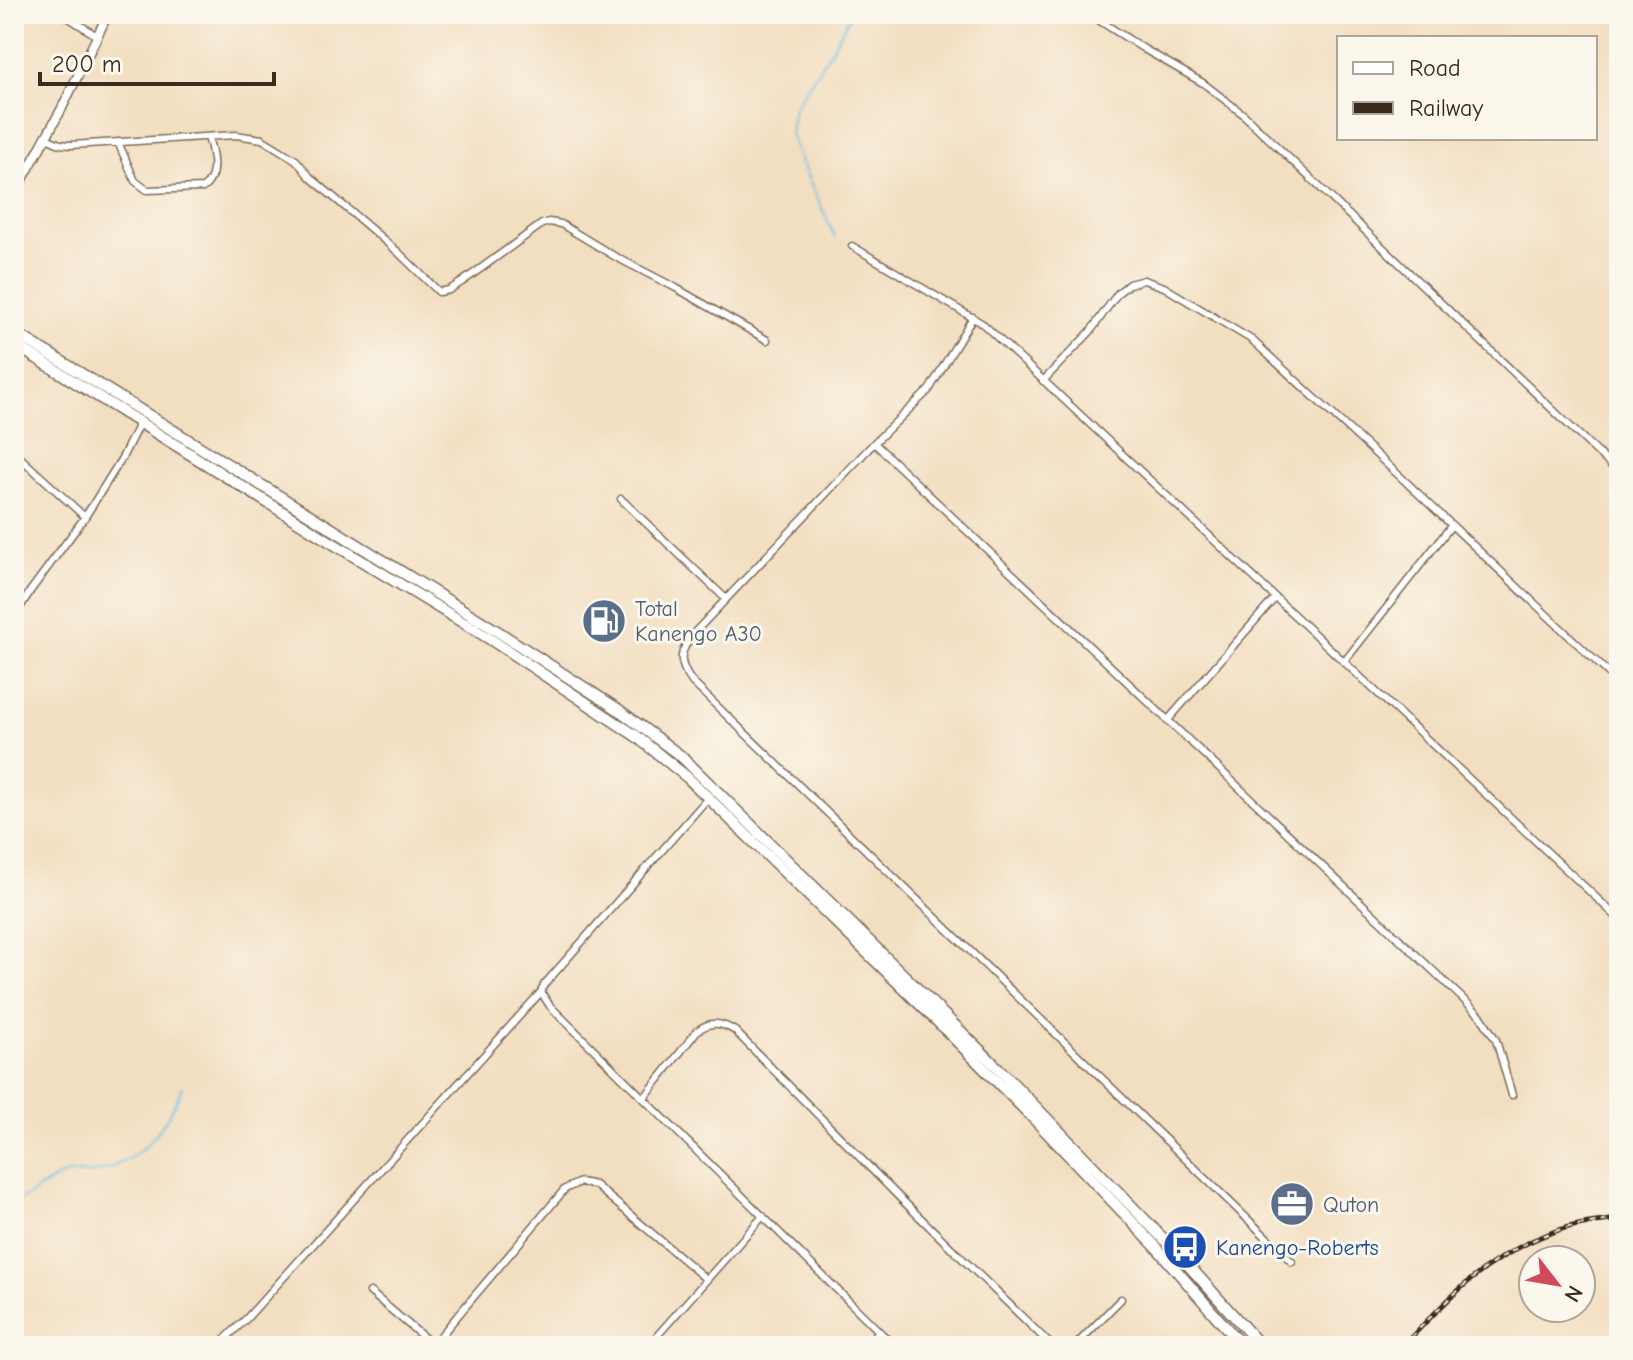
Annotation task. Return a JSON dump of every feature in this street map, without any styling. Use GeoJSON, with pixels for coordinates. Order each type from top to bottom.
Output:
{"type":"FeatureCollection","features":[{"type":"Feature","properties":{"kind":"highway"},"geometry":{"type":"LineString","coordinates":[[14,332],[561,672],[682,757],[711,793],[1035,1120],[1157,1248],[1242,1346]]}},
{"type":"Feature","properties":{"kind":"highway"},"geometry":{"type":"LineString","coordinates":[[14,344],[542,673],[655,750],[711,793],[998,1068],[1180,1256],[1261,1346]]}},
{"type":"Feature","properties":{"kind":"street"},"geometry":{"type":"LineString","coordinates":[[63,14],[97,36]]}},
{"type":"Feature","properties":{"kind":"street"},"geometry":{"type":"LineString","coordinates":[[14,195],[108,14]]}},
{"type":"Feature","properties":{"kind":"street"},"geometry":{"type":"LineString","coordinates":[[1089,14],[1203,83],[1243,114],[1619,473]]}},
{"type":"Feature","properties":{"kind":"street"},"geometry":{"type":"LineString","coordinates":[[46,138],[71,145],[236,135],[262,139],[296,160],[310,177],[398,252],[439,292],[462,282],[542,224],[555,222],[767,340]]}},
{"type":"Feature","properties":{"kind":"street"},"geometry":{"type":"LineString","coordinates":[[118,142],[135,181],[147,190],[203,188],[213,176],[208,137]]}},
{"type":"Feature","properties":{"kind":"street"},"geometry":{"type":"LineString","coordinates":[[852,246],[983,324],[1619,919]]}},
{"type":"Feature","properties":{"kind":"street"},"geometry":{"type":"LineString","coordinates":[[1043,381],[1090,332],[1118,293],[1137,281],[1157,283],[1252,340],[1619,683]]}},
{"type":"Feature","properties":{"kind":"street"},"geometry":{"type":"LineString","coordinates":[[973,317],[929,390],[874,443],[686,643],[682,665],[692,682],[1292,1262]]}},
{"type":"Feature","properties":{"kind":"street"},"geometry":{"type":"LineString","coordinates":[[14,617],[85,517],[122,458],[140,422]]}},
{"type":"Feature","properties":{"kind":"street"},"geometry":{"type":"LineString","coordinates":[[874,443],[1480,1015],[1496,1040],[1512,1095]]}},
{"type":"Feature","properties":{"kind":"street"},"geometry":{"type":"LineString","coordinates":[[14,452],[85,517]]}},
{"type":"Feature","properties":{"kind":"street"},"geometry":{"type":"LineString","coordinates":[[621,499],[726,599]]}},
{"type":"Feature","properties":{"kind":"street"},"geometry":{"type":"LineString","coordinates":[[1344,662],[1451,526]]}},
{"type":"Feature","properties":{"kind":"street"},"geometry":{"type":"LineString","coordinates":[[1168,720],[1275,598]]}},
{"type":"Feature","properties":{"kind":"street"},"geometry":{"type":"LineString","coordinates":[[218,1346],[247,1318],[541,992],[711,793]]}},
{"type":"Feature","properties":{"kind":"street"},"geometry":{"type":"LineString","coordinates":[[541,992],[550,1006],[894,1346]]}},
{"type":"Feature","properties":{"kind":"street"},"geometry":{"type":"LineString","coordinates":[[644,1098],[697,1031],[712,1023],[727,1026],[1052,1346]]}},
{"type":"Feature","properties":{"kind":"street"},"geometry":{"type":"LineString","coordinates":[[370,1292],[433,1346],[565,1189],[580,1182],[595,1185],[706,1279]]}},
{"type":"Feature","properties":{"kind":"street"},"geometry":{"type":"LineString","coordinates":[[648,1346],[763,1216]]}},
{"type":"Feature","properties":{"kind":"street"},"geometry":{"type":"LineString","coordinates":[[1075,1346],[1121,1299]]}},
{"type":"Feature","properties":{"kind":"street"},"geometry":{"type":"LineString","coordinates":[[866,1346],[879,1331]]}},
{"type":"Feature","properties":{"kind":"waterway"},"geometry":{"type":"LineString","coordinates":[[835,237],[790,133],[794,107],[851,14]]}},
{"type":"Feature","properties":{"kind":"waterway"},"geometry":{"type":"LineString","coordinates":[[14,1203],[61,1176],[93,1173],[125,1161],[159,1130],[183,1087]]}},
{"type":"Feature","properties":{"kind":"railway"},"geometry":{"type":"LineString","coordinates":[[1403,1346],[1471,1280],[1509,1253],[1561,1229],[1619,1219]]}},
{"type":"Feature","properties":{"kind":"place","name":"Total Kanengo A30"},"geometry":{"type":"Point","coordinates":[604,621]}},
{"type":"Feature","properties":{"kind":"place","name":"Quton"},"geometry":{"type":"Point","coordinates":[1292,1204]}},
{"type":"Feature","properties":{"kind":"place","name":"Kanengo-Roberts"},"geometry":{"type":"Point","coordinates":[1185,1247]}}]}
